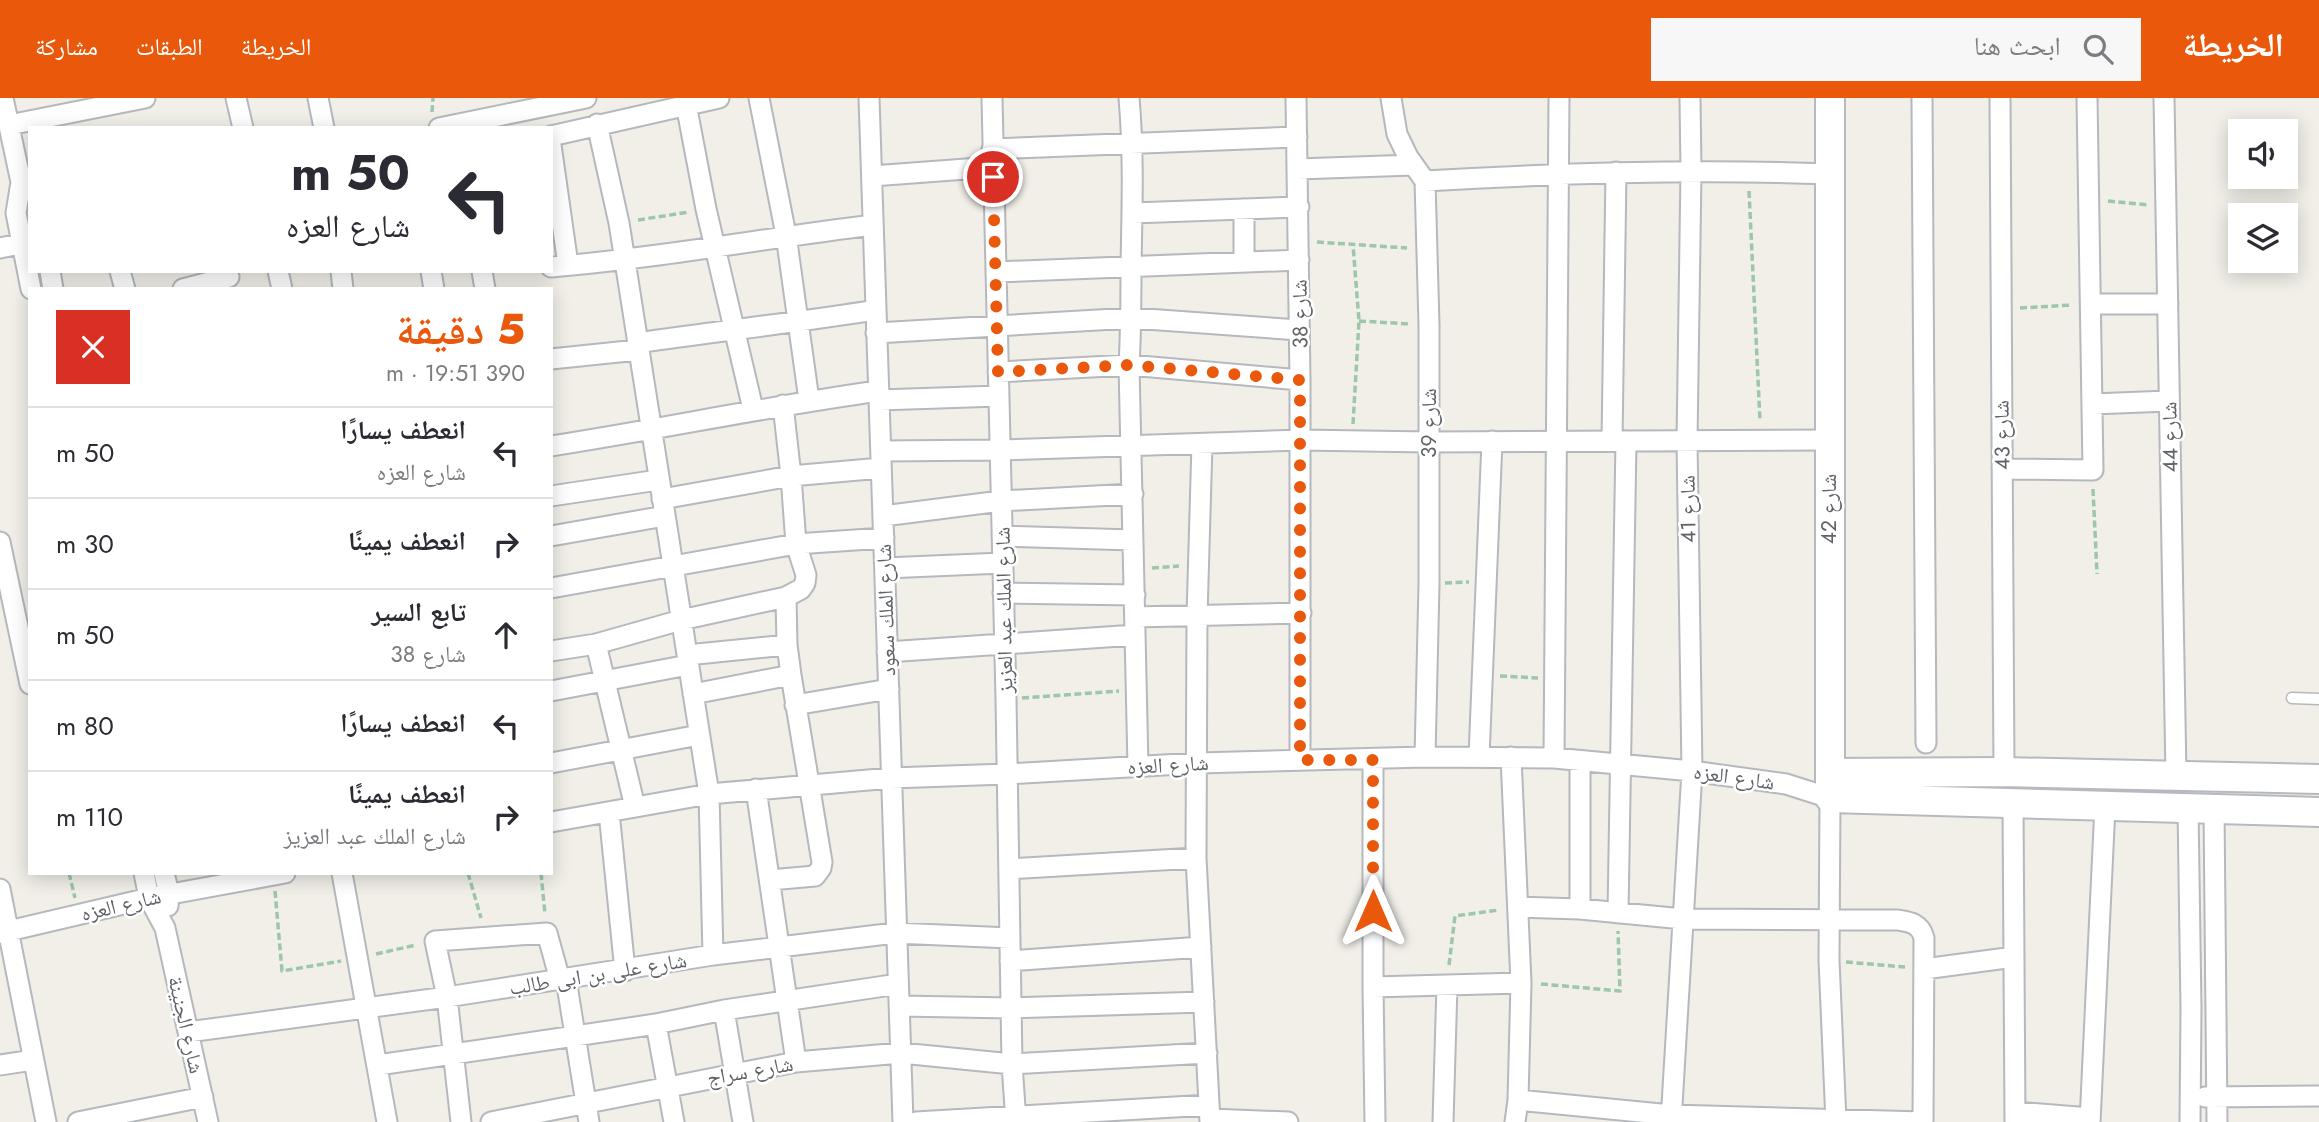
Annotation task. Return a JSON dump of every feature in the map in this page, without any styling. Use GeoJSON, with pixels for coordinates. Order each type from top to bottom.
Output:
{"type":"FeatureCollection","features":[{"type":"Feature","properties":{"kind":"main road","name":"شارع 42"},"geometry":{"type":"LineString","coordinates":[[1830,98],[1830,785]]}},
{"type":"Feature","properties":{"kind":"main road","name":"شارع العزه"},"geometry":{"type":"LineString","coordinates":[[1830,785],[2004,772],[2319,779]]}},
{"type":"Feature","properties":{"kind":"main road","name":"شارع العزه"},"geometry":{"type":"LineString","coordinates":[[1830,785],[2013,803],[2319,812]]}},
{"type":"Feature","properties":{"kind":"street"},"geometry":{"type":"LineString","coordinates":[[3,98],[26,189],[15,213],[26,243],[28,261]]}},
{"type":"Feature","properties":{"kind":"street"},"geometry":{"type":"LineString","coordinates":[[9,125],[145,98]]}},
{"type":"Feature","properties":{"kind":"street"},"geometry":{"type":"LineString","coordinates":[[236,98],[243,126]]}},
{"type":"Feature","properties":{"kind":"street"},"geometry":{"type":"LineString","coordinates":[[318,98],[324,126]]}},
{"type":"Feature","properties":{"kind":"street"},"geometry":{"type":"LineString","coordinates":[[449,126],[586,98]]}},
{"type":"Feature","properties":{"kind":"street"},"geometry":{"type":"LineString","coordinates":[[553,135],[719,98]]}},
{"type":"Feature","properties":{"kind":"street"},"geometry":{"type":"LineString","coordinates":[[759,98],[786,235],[809,400]]}},
{"type":"Feature","properties":{"kind":"street","name":"شارع الملك سعود"},"geometry":{"type":"LineString","coordinates":[[869,98],[903,1122]]}},
{"type":"Feature","properties":{"kind":"street","name":"شارع الملك عبد العزيز"},"geometry":{"type":"LineString","coordinates":[[992,98],[1012,1064],[1016,1119]]}},
{"type":"Feature","properties":{"kind":"street"},"geometry":{"type":"LineString","coordinates":[[1129,98],[1133,145],[1132,318],[1129,365],[1138,767]]}},
{"type":"Feature","properties":{"kind":"street","name":"شارع 38"},"geometry":{"type":"LineString","coordinates":[[1296,98],[1299,207],[1300,760]]}},
{"type":"Feature","properties":{"kind":"street"},"geometry":{"type":"LineString","coordinates":[[1391,98],[1397,134],[1413,165],[1425,181],[1616,172],[1748,171],[1830,174]]}},
{"type":"Feature","properties":{"kind":"street"},"geometry":{"type":"LineString","coordinates":[[1554,758],[1559,98]]}},
{"type":"Feature","properties":{"kind":"street","name":"شارع 41"},"geometry":{"type":"LineString","coordinates":[[1671,1119],[1692,771],[1687,441],[1690,98]]}},
{"type":"Feature","properties":{"kind":"street"},"geometry":{"type":"LineString","coordinates":[[1922,98],[1926,743]]}},
{"type":"Feature","properties":{"kind":"street","name":"شارع 43"},"geometry":{"type":"LineString","coordinates":[[2000,98],[2004,772]]}},
{"type":"Feature","properties":{"kind":"street"},"geometry":{"type":"LineString","coordinates":[[2002,469],[2093,470],[2087,98]]}},
{"type":"Feature","properties":{"kind":"street","name":"شارع 44"},"geometry":{"type":"LineString","coordinates":[[2164,98],[2176,776]]}},
{"type":"Feature","properties":{"kind":"street"},"geometry":{"type":"LineString","coordinates":[[686,104],[706,209],[753,409]]}},
{"type":"Feature","properties":{"kind":"street"},"geometry":{"type":"LineString","coordinates":[[597,124],[619,223],[709,793],[713,955]]}},
{"type":"Feature","properties":{"kind":"street"},"geometry":{"type":"LineString","coordinates":[[872,176],[993,158],[1133,145],[1297,137]]}},
{"type":"Feature","properties":{"kind":"street"},"geometry":{"type":"LineString","coordinates":[[1298,169],[1413,165]]}},
{"type":"Feature","properties":{"kind":"street"},"geometry":{"type":"LineString","coordinates":[[1616,172],[1621,765],[1618,913]]}},
{"type":"Feature","properties":{"kind":"street"},"geometry":{"type":"LineString","coordinates":[[553,175],[559,266],[873,225]]}},
{"type":"Feature","properties":{"kind":"street","name":"شارع 39"},"geometry":{"type":"LineString","coordinates":[[1425,181],[1429,325],[1429,584],[1425,757]]}},
{"type":"Feature","properties":{"kind":"street"},"geometry":{"type":"LineString","coordinates":[[1133,213],[1299,207]]}},
{"type":"Feature","properties":{"kind":"street"},"geometry":{"type":"LineString","coordinates":[[1244,209],[1244,262]]}},
{"type":"Feature","properties":{"kind":"street"},"geometry":{"type":"LineString","coordinates":[[0,248],[26,243]]}},
{"type":"Feature","properties":{"kind":"street"},"geometry":{"type":"LineString","coordinates":[[996,272],[1299,260]]}},
{"type":"Feature","properties":{"kind":"street"},"geometry":{"type":"LineString","coordinates":[[192,287],[230,279]]}},
{"type":"Feature","properties":{"kind":"street"},"geometry":{"type":"LineString","coordinates":[[2091,304],[2168,304]]}},
{"type":"Feature","properties":{"kind":"street"},"geometry":{"type":"LineString","coordinates":[[553,359],[735,328],[798,323],[875,310]]}},
{"type":"Feature","properties":{"kind":"street"},"geometry":{"type":"LineString","coordinates":[[876,333],[1132,318],[1299,330]]}},
{"type":"Feature","properties":{"kind":"street"},"geometry":{"type":"LineString","coordinates":[[998,372],[1129,365],[1300,380]]}},
{"type":"Feature","properties":{"kind":"street"},"geometry":{"type":"LineString","coordinates":[[553,446],[809,400],[879,395],[999,396]]}},
{"type":"Feature","properties":{"kind":"street"},"geometry":{"type":"LineString","coordinates":[[2092,404],[2169,401]]}},
{"type":"Feature","properties":{"kind":"street"},"geometry":{"type":"LineString","coordinates":[[553,651],[597,644],[681,620],[786,597],[800,589],[806,579],[796,544],[783,405]]}},
{"type":"Feature","properties":{"kind":"street"},"geometry":{"type":"LineString","coordinates":[[553,535],[662,498],[881,459],[1000,450],[1300,440],[1829,440]]}},
{"type":"Feature","properties":{"kind":"street"},"geometry":{"type":"LineString","coordinates":[[1479,757],[1492,442]]}},
{"type":"Feature","properties":{"kind":"street"},"geometry":{"type":"LineString","coordinates":[[1202,444],[1197,616],[1196,858],[1210,1115]]}},
{"type":"Feature","properties":{"kind":"street"},"geometry":{"type":"LineString","coordinates":[[883,516],[1001,501],[1133,494]]}},
{"type":"Feature","properties":{"kind":"street"},"geometry":{"type":"LineString","coordinates":[[553,496],[662,498]]}},
{"type":"Feature","properties":{"kind":"street"},"geometry":{"type":"LineString","coordinates":[[1002,536],[1133,540]]}},
{"type":"Feature","properties":{"kind":"street"},"geometry":{"type":"LineString","coordinates":[[553,588],[796,544],[884,538]]}},
{"type":"Feature","properties":{"kind":"street"},"geometry":{"type":"LineString","coordinates":[[0,542],[22,609],[28,665]]}},
{"type":"Feature","properties":{"kind":"street"},"geometry":{"type":"LineString","coordinates":[[885,568],[1003,563]]}},
{"type":"Feature","properties":{"kind":"street"},"geometry":{"type":"LineString","coordinates":[[1003,593],[1135,595]]}},
{"type":"Feature","properties":{"kind":"street"},"geometry":{"type":"LineString","coordinates":[[769,880],[811,877],[817,874],[822,862],[795,705],[787,645],[786,597]]}},
{"type":"Feature","properties":{"kind":"street"},"geometry":{"type":"LineString","coordinates":[[887,652],[1005,645],[1197,616],[1301,613]]}},
{"type":"Feature","properties":{"kind":"street"},"geometry":{"type":"LineString","coordinates":[[597,644],[635,807]]}},
{"type":"Feature","properties":{"kind":"street"},"geometry":{"type":"LineString","coordinates":[[553,691],[606,682],[687,660],[787,645]]}},
{"type":"Feature","properties":{"kind":"street"},"geometry":{"type":"LineString","coordinates":[[693,694],[791,675]]}},
{"type":"Feature","properties":{"kind":"street"},"geometry":{"type":"LineString","coordinates":[[795,705],[889,689]]}},
{"type":"Feature","properties":{"kind":"street"},"geometry":{"type":"LineString","coordinates":[[553,763],[699,734]]}},
{"type":"Feature","properties":{"kind":"street"},"geometry":{"type":"LineString","coordinates":[[1511,757],[1521,983],[1515,1122]]}},
{"type":"Feature","properties":{"kind":"street","name":"شارع العزه"},"geometry":{"type":"LineString","coordinates":[[553,822],[709,793],[756,789],[891,778],[1300,760],[1554,758],[1692,771],[1786,784],[1830,785]]}},
{"type":"Feature","properties":{"kind":"street"},"geometry":{"type":"LineString","coordinates":[[1373,760],[1375,1122]]}},
{"type":"Feature","properties":{"kind":"street"},"geometry":{"type":"LineString","coordinates":[[1580,761],[1580,909]]}},
{"type":"Feature","properties":{"kind":"street","name":"شارع 42"},"geometry":{"type":"LineString","coordinates":[[1830,785],[1829,960],[1836,1121]]}},
{"type":"Feature","properties":{"kind":"street"},"geometry":{"type":"LineString","coordinates":[[756,789],[796,1062]]}},
{"type":"Feature","properties":{"kind":"street"},"geometry":{"type":"LineString","coordinates":[[2013,803],[2015,1117],[2090,1120],[2105,806]]}},
{"type":"Feature","properties":{"kind":"street"},"geometry":{"type":"LineString","coordinates":[[2190,1122],[2201,809]]}},
{"type":"Feature","properties":{"kind":"street"},"geometry":{"type":"LineString","coordinates":[[2201,809],[2217,1122]]}},
{"type":"Feature","properties":{"kind":"street"},"geometry":{"type":"LineString","coordinates":[[610,812],[625,971]]}},
{"type":"Feature","properties":{"kind":"street"},"geometry":{"type":"LineString","coordinates":[[1009,869],[1196,858]]}},
{"type":"Feature","properties":{"kind":"street","name":"شارع الجنينة"},"geometry":{"type":"LineString","coordinates":[[144,875],[149,898],[165,928],[208,1122]]}},
{"type":"Feature","properties":{"kind":"street","name":"شارع الجنينة"},"geometry":{"type":"LineString","coordinates":[[164,875],[169,894],[165,928]]}},
{"type":"Feature","properties":{"kind":"street","name":"شارع العزه"},"geometry":{"type":"LineString","coordinates":[[4,932],[149,898],[274,875]]}},
{"type":"Feature","properties":{"kind":"street"},"geometry":{"type":"LineString","coordinates":[[342,875],[387,1122]]}},
{"type":"Feature","properties":{"kind":"street"},"geometry":{"type":"LineString","coordinates":[[0,889],[4,932],[46,1122]]}},
{"type":"Feature","properties":{"kind":"street"},"geometry":{"type":"LineString","coordinates":[[1518,1100],[1671,1119],[1923,1122],[1924,938],[1915,924],[1897,920],[1683,919],[1580,909],[1519,908]]}},
{"type":"Feature","properties":{"kind":"street"},"geometry":{"type":"LineString","coordinates":[[461,1122],[447,997],[435,941],[547,933],[563,979],[587,1113]]}},
{"type":"Feature","properties":{"kind":"street","name":"شارع على بن ابى طالب"},"geometry":{"type":"LineString","coordinates":[[188,1032],[625,971],[713,955],[895,933],[1010,938]]}},
{"type":"Feature","properties":{"kind":"street"},"geometry":{"type":"LineString","coordinates":[[1010,961],[1201,947]]}},
{"type":"Feature","properties":{"kind":"street"},"geometry":{"type":"LineString","coordinates":[[1924,968],[2014,957]]}},
{"type":"Feature","properties":{"kind":"street"},"geometry":{"type":"LineString","coordinates":[[1373,987],[1521,983]]}},
{"type":"Feature","properties":{"kind":"street"},"geometry":{"type":"LineString","coordinates":[[378,1065],[656,1024],[724,1010],[898,984]]}},
{"type":"Feature","properties":{"kind":"street"},"geometry":{"type":"LineString","coordinates":[[1443,1122],[1447,985]]}},
{"type":"Feature","properties":{"kind":"street"},"geometry":{"type":"LineString","coordinates":[[900,1006],[1011,1008],[1204,1002]]}},
{"type":"Feature","properties":{"kind":"street"},"geometry":{"type":"LineString","coordinates":[[724,1010],[743,1122]]}},
{"type":"Feature","properties":{"kind":"street"},"geometry":{"type":"LineString","coordinates":[[656,1024],[674,1122]]}},
{"type":"Feature","properties":{"kind":"street","name":"شارع سراج"},"geometry":{"type":"LineString","coordinates":[[491,1122],[587,1113],[669,1086],[796,1062],[901,1053],[1012,1064],[1207,1053]]}},
{"type":"Feature","properties":{"kind":"street"},"geometry":{"type":"LineString","coordinates":[[0,1065],[33,1060]]}},
{"type":"Feature","properties":{"kind":"street"},"geometry":{"type":"LineString","coordinates":[[2190,1096],[2319,1096]]}},
{"type":"Feature","properties":{"kind":"street"},"geometry":{"type":"LineString","coordinates":[[78,1122],[203,1097]]}},
{"type":"Feature","properties":{"kind":"street"},"geometry":{"type":"LineString","coordinates":[[916,1122],[1210,1115],[1288,1122]]}},
{"type":"Feature","properties":{"kind":"lane"},"geometry":{"type":"LineString","coordinates":[[2292,698],[2319,699]]}},
{"type":"Feature","properties":{"kind":"path"},"geometry":{"type":"LineString","coordinates":[[1748,171],[1761,440]]}},
{"type":"Feature","properties":{"kind":"path"},"geometry":{"type":"LineString","coordinates":[[2089,198],[2166,207]]}},
{"type":"Feature","properties":{"kind":"path"},"geometry":{"type":"LineString","coordinates":[[619,223],[706,209]]}},
{"type":"Feature","properties":{"kind":"path"},"geometry":{"type":"LineString","coordinates":[[1299,240],[1427,249]]}},
{"type":"Feature","properties":{"kind":"path"},"geometry":{"type":"LineString","coordinates":[[1352,441],[1359,321],[1353,245]]}},
{"type":"Feature","properties":{"kind":"path"},"geometry":{"type":"LineString","coordinates":[[2000,309],[2091,304]]}},
{"type":"Feature","properties":{"kind":"path"},"geometry":{"type":"LineString","coordinates":[[1359,321],[1429,325]]}},
{"type":"Feature","properties":{"kind":"path"},"geometry":{"type":"LineString","coordinates":[[2093,470],[2097,574]]}},
{"type":"Feature","properties":{"kind":"path"},"geometry":{"type":"LineString","coordinates":[[1134,569],[1198,565]]}},
{"type":"Feature","properties":{"kind":"path"},"geometry":{"type":"LineString","coordinates":[[1429,584],[1485,582]]}},
{"type":"Feature","properties":{"kind":"path"},"geometry":{"type":"LineString","coordinates":[[1484,676],[1556,678]]}},
{"type":"Feature","properties":{"kind":"path"},"geometry":{"type":"LineString","coordinates":[[1006,699],[1136,690]]}},
{"type":"Feature","properties":{"kind":"path"},"geometry":{"type":"LineString","coordinates":[[279,875],[282,971],[435,941]]}},
{"type":"Feature","properties":{"kind":"path"},"geometry":{"type":"LineString","coordinates":[[469,875],[487,938]]}},
{"type":"Feature","properties":{"kind":"path"},"geometry":{"type":"LineString","coordinates":[[541,875],[547,933]]}},
{"type":"Feature","properties":{"kind":"path"},"geometry":{"type":"LineString","coordinates":[[1447,985],[1455,916],[1519,908]]}},
{"type":"Feature","properties":{"kind":"path"},"geometry":{"type":"LineString","coordinates":[[1521,983],[1620,991],[1618,913]]}},
{"type":"Feature","properties":{"kind":"path"},"geometry":{"type":"LineString","coordinates":[[1829,960],[1924,968]]}},
{"type":"Feature","properties":{"kind":"route"},"geometry":{"type":"LineString","coordinates":[[993,177],[998,372],[1129,365],[1300,380],[1300,760],[1373,760],[1373,911]]}}]}
